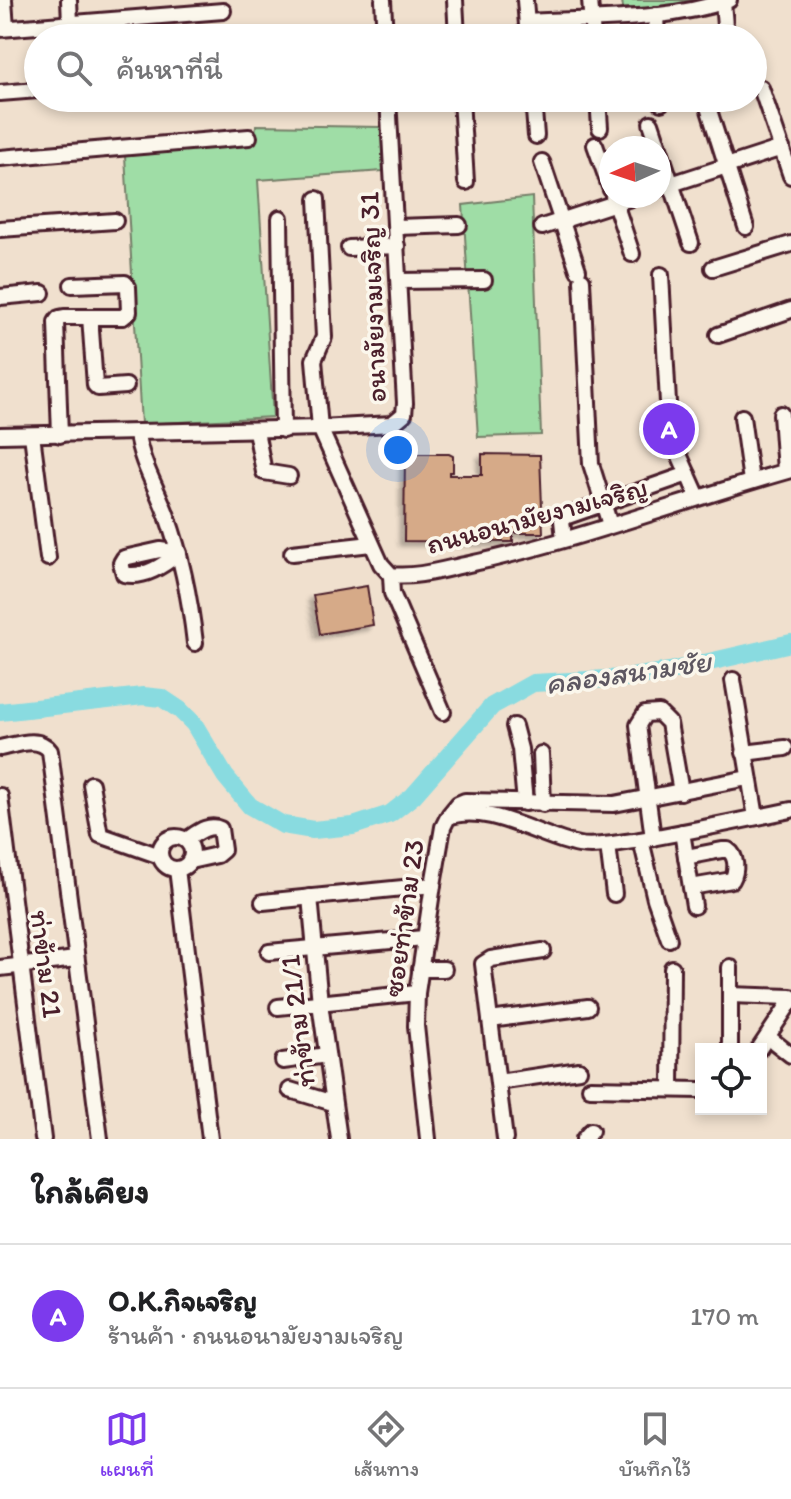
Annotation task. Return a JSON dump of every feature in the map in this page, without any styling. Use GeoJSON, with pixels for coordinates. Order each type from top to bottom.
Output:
{"type":"FeatureCollection","features":[{"type":"Feature","properties":{"kind":"street"},"geometry":{"type":"LineString","coordinates":[[4,0],[3,29],[24,27]]}},
{"type":"Feature","properties":{"kind":"street"},"geometry":{"type":"LineString","coordinates":[[69,0],[70,23]]}},
{"type":"Feature","properties":{"kind":"street"},"geometry":{"type":"LineString","coordinates":[[136,0],[138,18]]}},
{"type":"Feature","properties":{"kind":"street"},"geometry":{"type":"LineString","coordinates":[[383,0],[384,24]]}},
{"type":"Feature","properties":{"kind":"street"},"geometry":{"type":"LineString","coordinates":[[455,0],[456,24]]}},
{"type":"Feature","properties":{"kind":"street"},"geometry":{"type":"LineString","coordinates":[[525,0],[527,22],[591,18],[726,1],[726,24]]}},
{"type":"Feature","properties":{"kind":"street"},"geometry":{"type":"LineString","coordinates":[[590,0],[592,24]]}},
{"type":"Feature","properties":{"kind":"street"},"geometry":{"type":"LineString","coordinates":[[59,24],[138,18],[204,6],[223,11]]}},
{"type":"Feature","properties":{"kind":"street"},"geometry":{"type":"LineString","coordinates":[[0,93],[24,91]]}},
{"type":"Feature","properties":{"kind":"street"},"geometry":{"type":"LineString","coordinates":[[767,102],[784,141],[791,176]]}},
{"type":"Feature","properties":{"kind":"street","name":"อนามัยงามเจริญ 31"},"geometry":{"type":"LineString","coordinates":[[317,199],[324,337],[322,348],[314,360],[320,428],[384,426],[399,420],[404,414],[405,388],[389,112]]}},
{"type":"Feature","properties":{"kind":"street"},"geometry":{"type":"LineString","coordinates":[[462,112],[466,182]]}},
{"type":"Feature","properties":{"kind":"street"},"geometry":{"type":"LineString","coordinates":[[534,112],[536,136]]}},
{"type":"Feature","properties":{"kind":"street"},"geometry":{"type":"LineString","coordinates":[[599,112],[600,128]]}},
{"type":"Feature","properties":{"kind":"street"},"geometry":{"type":"LineString","coordinates":[[710,112],[746,227]]}},
{"type":"Feature","properties":{"kind":"street"},"geometry":{"type":"LineString","coordinates":[[651,123],[654,136]]}},
{"type":"Feature","properties":{"kind":"street"},"geometry":{"type":"LineString","coordinates":[[0,158],[249,137]]}},
{"type":"Feature","properties":{"kind":"street"},"geometry":{"type":"LineString","coordinates":[[671,184],[728,166],[784,141]]}},
{"type":"Feature","properties":{"kind":"street"},"geometry":{"type":"LineString","coordinates":[[595,145],[599,157]]}},
{"type":"Feature","properties":{"kind":"street"},"geometry":{"type":"LineString","coordinates":[[542,162],[580,275],[591,464],[610,525]]}},
{"type":"Feature","properties":{"kind":"street"},"geometry":{"type":"LineString","coordinates":[[671,199],[691,243]]}},
{"type":"Feature","properties":{"kind":"street"},"geometry":{"type":"LineString","coordinates":[[542,227],[599,203]]}},
{"type":"Feature","properties":{"kind":"street"},"geometry":{"type":"LineString","coordinates":[[617,208],[632,254]]}},
{"type":"Feature","properties":{"kind":"street"},"geometry":{"type":"LineString","coordinates":[[280,218],[283,430]]}},
{"type":"Feature","properties":{"kind":"street"},"geometry":{"type":"LineString","coordinates":[[0,229],[115,221]]}},
{"type":"Feature","properties":{"kind":"street"},"geometry":{"type":"LineString","coordinates":[[396,227],[459,225]]}},
{"type":"Feature","properties":{"kind":"street"},"geometry":{"type":"LineString","coordinates":[[713,268],[791,244]]}},
{"type":"Feature","properties":{"kind":"street"},"geometry":{"type":"LineString","coordinates":[[349,248],[397,246]]}},
{"type":"Feature","properties":{"kind":"street"},"geometry":{"type":"LineString","coordinates":[[661,275],[669,421],[698,497]]}},
{"type":"Feature","properties":{"kind":"street"},"geometry":{"type":"LineString","coordinates":[[399,281],[484,280]]}},
{"type":"Feature","properties":{"kind":"street"},"geometry":{"type":"LineString","coordinates":[[60,435],[56,322],[64,317],[127,316],[128,287],[119,283],[72,285]]}},
{"type":"Feature","properties":{"kind":"street"},"geometry":{"type":"LineString","coordinates":[[0,297],[42,293]]}},
{"type":"Feature","properties":{"kind":"street"},"geometry":{"type":"LineString","coordinates":[[718,335],[791,310]]}},
{"type":"Feature","properties":{"kind":"street"},"geometry":{"type":"LineString","coordinates":[[90,317],[95,385],[98,388],[126,386]]}},
{"type":"Feature","properties":{"kind":"street"},"geometry":{"type":"LineString","coordinates":[[781,414],[788,470]]}},
{"type":"Feature","properties":{"kind":"street"},"geometry":{"type":"LineString","coordinates":[[742,417],[751,481]]}},
{"type":"Feature","properties":{"kind":"street"},"geometry":{"type":"LineString","coordinates":[[0,435],[320,428],[371,544],[381,564],[391,575],[392,593],[443,712]]}},
{"type":"Feature","properties":{"kind":"street"},"geometry":{"type":"LineString","coordinates":[[256,431],[264,472],[289,476]]}},
{"type":"Feature","properties":{"kind":"street"},"geometry":{"type":"LineString","coordinates":[[137,434],[140,452],[179,553],[187,584],[195,643]]}},
{"type":"Feature","properties":{"kind":"street"},"geometry":{"type":"LineString","coordinates":[[32,435],[48,558]]}},
{"type":"Feature","properties":{"kind":"street","name":"ถนนอนามัยงามเจริญ"},"geometry":{"type":"LineString","coordinates":[[391,575],[464,565],[564,539],[788,470]]}},
{"type":"Feature","properties":{"kind":"street"},"geometry":{"type":"LineString","coordinates":[[564,539],[562,520],[565,517],[688,474]]}},
{"type":"Feature","properties":{"kind":"street"},"geometry":{"type":"LineString","coordinates":[[292,553],[371,544]]}},
{"type":"Feature","properties":{"kind":"street"},"geometry":{"type":"LineString","coordinates":[[733,680],[756,817]]}},
{"type":"Feature","properties":{"kind":"street"},"geometry":{"type":"LineString","coordinates":[[669,939],[655,899],[647,839],[648,799],[638,725],[645,714],[659,713],[669,723],[681,792]]}},
{"type":"Feature","properties":{"kind":"street"},"geometry":{"type":"LineString","coordinates":[[514,726],[520,749],[525,803]]}},
{"type":"Feature","properties":{"kind":"street"},"geometry":{"type":"LineString","coordinates":[[0,748],[37,742],[46,744],[50,751],[100,1139]]}},
{"type":"Feature","properties":{"kind":"street"},"geometry":{"type":"LineString","coordinates":[[744,753],[785,748]]}},
{"type":"Feature","properties":{"kind":"street"},"geometry":{"type":"LineString","coordinates":[[541,754],[543,804]]}},
{"type":"Feature","properties":{"kind":"street"},"geometry":{"type":"LineString","coordinates":[[448,817],[458,804],[465,801],[614,804],[748,778]]}},
{"type":"Feature","properties":{"kind":"street"},"geometry":{"type":"LineString","coordinates":[[91,784],[100,835],[160,856],[168,867],[217,855],[224,844],[220,829],[215,826],[186,840],[175,837],[165,841],[160,856]]}},
{"type":"Feature","properties":{"kind":"street","name":"ท่าข้าม 21"},"geometry":{"type":"LineString","coordinates":[[0,796],[43,1139]]}},
{"type":"Feature","properties":{"kind":"street","name":"ซอยท่าข้าม 23"},"geometry":{"type":"LineString","coordinates":[[428,1139],[416,1026],[417,993],[443,827],[448,817],[468,814],[500,819],[579,845],[608,845],[791,810]]}},
{"type":"Feature","properties":{"kind":"street"},"geometry":{"type":"LineString","coordinates":[[682,832],[694,906]]}},
{"type":"Feature","properties":{"kind":"street"},"geometry":{"type":"LineString","coordinates":[[186,840],[192,852],[183,865],[210,1139]]}},
{"type":"Feature","properties":{"kind":"street"},"geometry":{"type":"LineString","coordinates":[[608,845],[614,894]]}},
{"type":"Feature","properties":{"kind":"street"},"geometry":{"type":"LineString","coordinates":[[686,857],[722,850],[732,852],[734,857],[732,880],[691,887]]}},
{"type":"Feature","properties":{"kind":"street"},"geometry":{"type":"LineString","coordinates":[[263,902],[433,885]]}},
{"type":"Feature","properties":{"kind":"street","name":"ท่าข้าม 21/1"},"geometry":{"type":"LineString","coordinates":[[310,897],[320,1003],[339,1139]]}},
{"type":"Feature","properties":{"kind":"street"},"geometry":{"type":"LineString","coordinates":[[269,952],[424,938]]}},
{"type":"Feature","properties":{"kind":"street"},"geometry":{"type":"LineString","coordinates":[[505,1139],[483,964],[491,959],[543,951]]}},
{"type":"Feature","properties":{"kind":"street"},"geometry":{"type":"LineString","coordinates":[[0,968],[76,959]]}},
{"type":"Feature","properties":{"kind":"street"},"geometry":{"type":"LineString","coordinates":[[730,967],[730,1043]]}},
{"type":"Feature","properties":{"kind":"street"},"geometry":{"type":"LineString","coordinates":[[671,1089],[672,968]]}},
{"type":"Feature","properties":{"kind":"street"},"geometry":{"type":"LineString","coordinates":[[420,969],[444,969]]}},
{"type":"Feature","properties":{"kind":"street"},"geometry":{"type":"LineString","coordinates":[[278,1007],[417,993]]}},
{"type":"Feature","properties":{"kind":"street"},"geometry":{"type":"LineString","coordinates":[[730,995],[791,999],[764,1043]]}},
{"type":"Feature","properties":{"kind":"street"},"geometry":{"type":"LineString","coordinates":[[490,1020],[588,1007]]}},
{"type":"Feature","properties":{"kind":"street"},"geometry":{"type":"LineString","coordinates":[[767,1044],[791,1055]]}},
{"type":"Feature","properties":{"kind":"street"},"geometry":{"type":"LineString","coordinates":[[283,1061],[327,1055]]}},
{"type":"Feature","properties":{"kind":"street"},"geometry":{"type":"LineString","coordinates":[[498,1082],[579,1070]]}},
{"type":"Feature","properties":{"kind":"street"},"geometry":{"type":"LineString","coordinates":[[590,1088],[695,1090]]}},
{"type":"Feature","properties":{"kind":"street"},"geometry":{"type":"LineString","coordinates":[[290,1090],[333,1103]]}},
{"type":"Feature","properties":{"kind":"green space"},"geometry":{"type":"Polygon","coordinates":[[[622,0],[698,0],[672,8],[623,8],[622,0]]]}},
{"type":"Feature","properties":{"kind":"green space"},"geometry":{"type":"Polygon","coordinates":[[[256,125],[381,127],[383,171],[258,180],[273,417],[141,424],[125,156],[254,144],[256,125]]]}},
{"type":"Feature","properties":{"kind":"green space"},"geometry":{"type":"Polygon","coordinates":[[[532,197],[541,435],[478,437],[463,205],[532,197]]]}},
{"type":"Feature","properties":{"kind":"building"},"geometry":{"type":"Polygon","coordinates":[[[405,454],[449,454],[453,456],[453,472],[449,475],[482,475],[482,454],[540,455],[543,533],[513,533],[513,542],[404,541],[405,454]]]}},
{"type":"Feature","properties":{"kind":"building"},"geometry":{"type":"Polygon","coordinates":[[[367,586],[373,625],[320,634],[313,595],[367,586]]]}},
{"type":"Feature","properties":{"kind":"waterway","name":"คลองสนามชัย"},"geometry":{"type":"LineString","coordinates":[[0,712],[143,696],[162,698],[194,724],[225,776],[250,806],[283,825],[313,830],[353,826],[390,814],[413,796],[492,706],[533,683],[626,678],[791,643]]}},
{"type":"Feature","properties":{"kind":"place","name":"O.K.กิจเจริญ"},"geometry":{"type":"Point","coordinates":[669,429]}}]}
